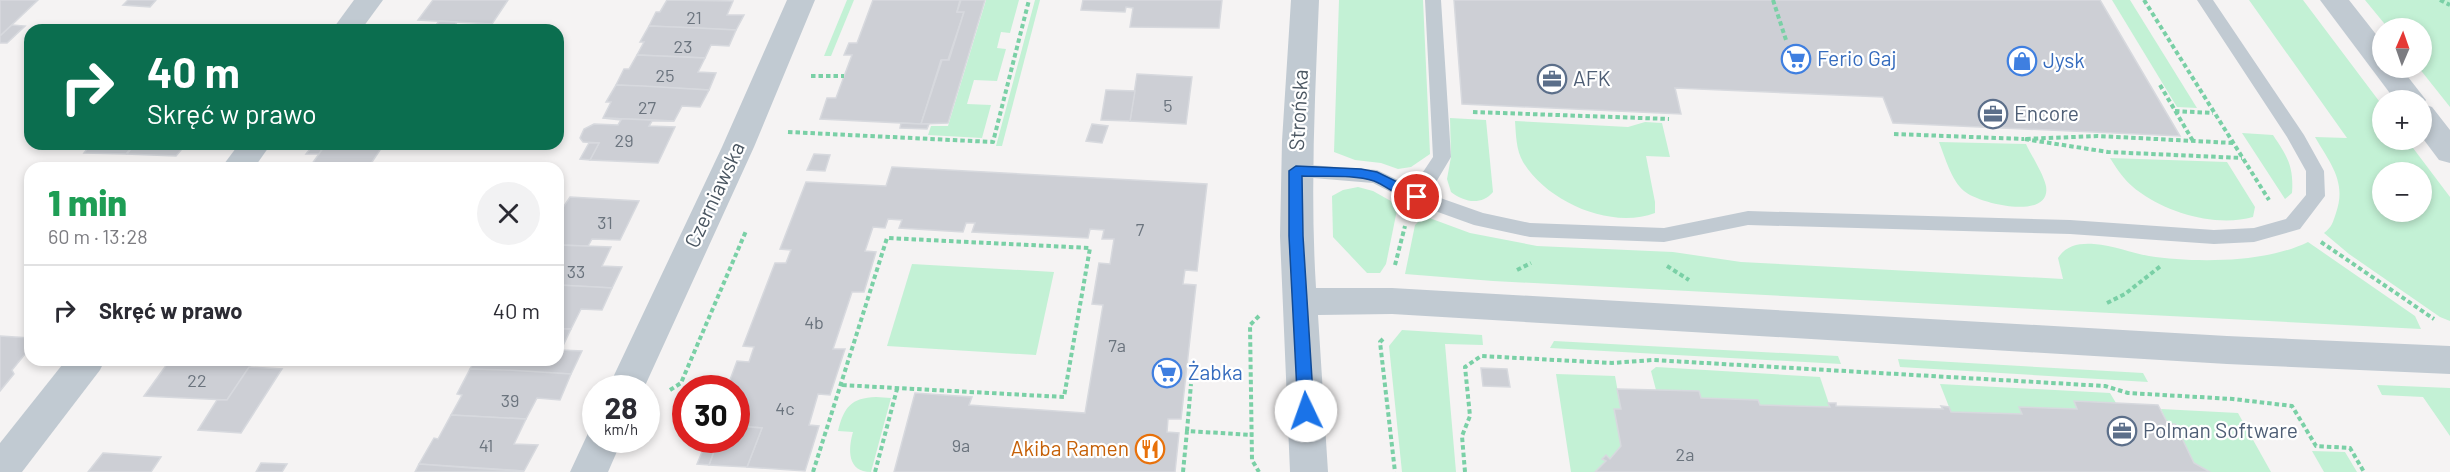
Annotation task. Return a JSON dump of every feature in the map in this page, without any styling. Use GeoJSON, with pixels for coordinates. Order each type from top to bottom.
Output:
{"type":"FeatureCollection","features":[{"type":"Feature","properties":{"kind":"street"},"geometry":{"type":"LineString","coordinates":[[351,24],[369,0]]}},
{"type":"Feature","properties":{"kind":"street","name":"Czerniawska"},"geometry":{"type":"LineString","coordinates":[[632,375],[738,147],[801,0]]}},
{"type":"Feature","properties":{"kind":"street","name":"Strońska"},"geometry":{"type":"LineString","coordinates":[[1305,0],[1296,171],[1300,302],[1310,472]]}},
{"type":"Feature","properties":{"kind":"street"},"geometry":{"type":"LineString","coordinates":[[2334,0],[2372,49]]}},
{"type":"Feature","properties":{"kind":"street"},"geometry":{"type":"LineString","coordinates":[[2394,78],[2403,90]]}},
{"type":"Feature","properties":{"kind":"street"},"geometry":{"type":"LineString","coordinates":[[2432,128],[2450,152]]}},
{"type":"Feature","properties":{"kind":"street"},"geometry":{"type":"LineString","coordinates":[[242,162],[251,150]]}},
{"type":"Feature","properties":{"kind":"street"},"geometry":{"type":"LineString","coordinates":[[1300,302],[1392,302],[2227,350],[2450,360]]}},
{"type":"Feature","properties":{"kind":"street"},"geometry":{"type":"LineString","coordinates":[[0,471],[82,366]]}},
{"type":"Feature","properties":{"kind":"street"},"geometry":{"type":"LineString","coordinates":[[589,472],[597,453]]}},
{"type":"Feature","properties":{"kind":"lane"},"geometry":{"type":"LineString","coordinates":[[1417,197],[1442,157],[1433,0]]}},
{"type":"Feature","properties":{"kind":"lane"},"geometry":{"type":"LineString","coordinates":[[1296,171],[1361,174],[1377,177],[1417,197],[1481,220],[1530,230],[1664,235],[1748,218],[2070,227],[2214,237],[2254,235],[2293,224],[2316,196],[2315,171],[2295,135],[2205,0]]}},
{"type":"Feature","properties":{"kind":"path"},"geometry":{"type":"LineString","coordinates":[[788,132],[993,142],[1029,0]]}},
{"type":"Feature","properties":{"kind":"path"},"geometry":{"type":"LineString","coordinates":[[1773,0],[1786,40]]}},
{"type":"Feature","properties":{"kind":"path"},"geometry":{"type":"LineString","coordinates":[[2144,0],[2272,205],[2293,224],[2442,325]]}},
{"type":"Feature","properties":{"kind":"path"},"geometry":{"type":"LineString","coordinates":[[2440,0],[2450,5]]}},
{"type":"Feature","properties":{"kind":"path"},"geometry":{"type":"LineString","coordinates":[[811,76],[844,76]]}},
{"type":"Feature","properties":{"kind":"path"},"geometry":{"type":"LineString","coordinates":[[2160,86],[2194,141]]}},
{"type":"Feature","properties":{"kind":"path"},"geometry":{"type":"LineString","coordinates":[[1439,110],[1669,119]]}},
{"type":"Feature","properties":{"kind":"path"},"geometry":{"type":"LineString","coordinates":[[2175,111],[2214,112]]}},
{"type":"Feature","properties":{"kind":"path"},"geometry":{"type":"LineString","coordinates":[[1894,134],[2024,139],[2098,136],[2233,143]]}},
{"type":"Feature","properties":{"kind":"path"},"geometry":{"type":"LineString","coordinates":[[2024,139],[2108,152],[2243,158]]}},
{"type":"Feature","properties":{"kind":"path"},"geometry":{"type":"LineString","coordinates":[[1395,472],[1380,342],[1395,325],[1391,280],[1408,214],[1417,197]]}},
{"type":"Feature","properties":{"kind":"path"},"geometry":{"type":"LineString","coordinates":[[2105,304],[2125,294],[2163,263],[2166,258],[2163,235]]}},
{"type":"Feature","properties":{"kind":"path"},"geometry":{"type":"LineString","coordinates":[[813,472],[887,238],[1090,248],[1064,397],[841,385]]}},
{"type":"Feature","properties":{"kind":"path"},"geometry":{"type":"LineString","coordinates":[[1465,472],[1462,436],[1470,416],[1465,367],[1481,356],[1612,363],[1653,360],[2105,386],[2128,393],[2233,399],[2292,406],[2316,446],[2350,448],[2364,472]]}},
{"type":"Feature","properties":{"kind":"path"},"geometry":{"type":"LineString","coordinates":[[1183,472],[1191,384]]}},
{"type":"Feature","properties":{"kind":"path"},"geometry":{"type":"LineString","coordinates":[[875,472],[897,388]]}},
{"type":"Feature","properties":{"kind":"path"},"geometry":{"type":"LineString","coordinates":[[1187,431],[1253,435],[1252,460],[1259,472]]}},
{"type":"Feature","properties":{"kind":"green space"},"geometry":{"type":"Polygon","coordinates":[[[847,0],[854,0],[831,56],[824,56],[847,0]]]}},
{"type":"Feature","properties":{"kind":"green space"},"geometry":{"type":"Polygon","coordinates":[[[986,0],[1019,0],[1010,33],[1001,32],[997,48],[1006,49],[997,81],[974,80],[967,104],[991,105],[982,138],[928,135],[931,126],[948,126],[986,0]]]}},
{"type":"Feature","properties":{"kind":"green space"},"geometry":{"type":"Polygon","coordinates":[[[1035,0],[1040,0],[1002,146],[996,146],[1035,0]]]}},
{"type":"Feature","properties":{"kind":"green space"},"geometry":{"type":"Polygon","coordinates":[[[1339,0],[1423,0],[1430,154],[1411,167],[1398,169],[1381,163],[1355,160],[1334,152],[1339,0]]]}},
{"type":"Feature","properties":{"kind":"green space"},"geometry":{"type":"Polygon","coordinates":[[[2112,0],[2130,0],[2197,108],[2177,107],[2112,0]]]}},
{"type":"Feature","properties":{"kind":"green space"},"geometry":{"type":"Polygon","coordinates":[[[2249,0],[2303,0],[2372,92],[2372,150],[2415,150],[2424,162],[2372,162],[2372,222],[2432,222],[2432,173],[2450,197],[2450,321],[2440,317],[2349,254],[2324,233],[2334,219],[2339,202],[2339,192],[2335,173],[2315,137],[2347,138],[2249,0]]]}},
{"type":"Feature","properties":{"kind":"green space"},"geometry":{"type":"Polygon","coordinates":[[[2365,0],[2450,0],[2450,107],[2427,78],[2432,78],[2432,18],[2380,18],[2365,0]]]}},
{"type":"Feature","properties":{"kind":"green space"},"geometry":{"type":"Polygon","coordinates":[[[1450,118],[1486,120],[1493,192],[1478,201],[1461,198],[1451,192],[1447,179],[1451,157],[1450,118]]]}},
{"type":"Feature","properties":{"kind":"green space"},"geometry":{"type":"Polygon","coordinates":[[[1515,121],[1628,127],[1645,122],[1662,123],[1670,157],[1646,156],[1655,213],[1619,218],[1600,215],[1564,200],[1548,189],[1523,162],[1516,137],[1515,121]]]}},
{"type":"Feature","properties":{"kind":"green space"},"geometry":{"type":"Polygon","coordinates":[[[2242,133],[2273,135],[2278,142],[2286,155],[2292,176],[2292,193],[2285,199],[2242,133]]]}},
{"type":"Feature","properties":{"kind":"green space"},"geometry":{"type":"Polygon","coordinates":[[[1939,142],[2026,144],[2045,181],[2045,197],[2038,203],[2013,206],[1984,201],[1972,196],[1955,181],[1939,142]]]}},
{"type":"Feature","properties":{"kind":"green space"},"geometry":{"type":"Polygon","coordinates":[[[2110,158],[2227,162],[2255,207],[2253,217],[2239,220],[2210,219],[2195,217],[2166,207],[2131,186],[2110,158]]]}},
{"type":"Feature","properties":{"kind":"green space"},"geometry":{"type":"Polygon","coordinates":[[[1358,187],[1373,191],[1398,205],[1386,264],[1380,273],[1367,273],[1333,237],[1332,196],[1343,190],[1358,187]]]}},
{"type":"Feature","properties":{"kind":"green space"},"geometry":{"type":"Polygon","coordinates":[[[1424,216],[1470,233],[1537,246],[1673,252],[1741,262],[2063,279],[2058,258],[2065,250],[2079,245],[2115,247],[2142,255],[2167,258],[2208,260],[2251,258],[2291,249],[2308,242],[2415,316],[2421,329],[1493,281],[1405,274],[1415,225],[1424,216]]]}},
{"type":"Feature","properties":{"kind":"green space"},"geometry":{"type":"Polygon","coordinates":[[[912,264],[1054,272],[1036,355],[887,346],[912,264]]]}},
{"type":"Feature","properties":{"kind":"green space"},"geometry":{"type":"Polygon","coordinates":[[[1402,330],[1482,335],[1483,345],[1445,344],[1456,472],[1402,472],[1389,346],[1402,330]]]}},
{"type":"Feature","properties":{"kind":"green space"},"geometry":{"type":"Polygon","coordinates":[[[1554,341],[1838,356],[1841,364],[1550,348],[1554,341]]]}},
{"type":"Feature","properties":{"kind":"green space"},"geometry":{"type":"Polygon","coordinates":[[[1898,359],[2143,373],[2148,382],[1900,367],[1898,359]]]}},
{"type":"Feature","properties":{"kind":"green space"},"geometry":{"type":"Polygon","coordinates":[[[1656,367],[1820,377],[1830,407],[1760,405],[1758,400],[1701,398],[1699,391],[1656,390],[1651,371],[1656,367]]]}},
{"type":"Feature","properties":{"kind":"green space"},"geometry":{"type":"Polygon","coordinates":[[[1556,374],[1615,376],[1621,409],[1614,409],[1621,446],[1610,459],[1603,459],[1606,461],[1595,472],[1571,472],[1556,374]]]}},
{"type":"Feature","properties":{"kind":"green space"},"geometry":{"type":"Polygon","coordinates":[[[1940,384],[2110,393],[2116,403],[2074,401],[2077,409],[2020,407],[2022,414],[1951,412],[1940,384]]]}},
{"type":"Feature","properties":{"kind":"green space"},"geometry":{"type":"Polygon","coordinates":[[[2377,385],[2450,388],[2450,436],[2423,397],[2382,395],[2377,385]]]}},
{"type":"Feature","properties":{"kind":"green space"},"geometry":{"type":"Polygon","coordinates":[[[891,398],[871,472],[863,471],[853,464],[850,445],[853,432],[838,431],[850,405],[860,399],[891,398]]]}},
{"type":"Feature","properties":{"kind":"green space"},"geometry":{"type":"Polygon","coordinates":[[[2161,409],[2238,413],[2271,472],[2210,472],[2194,463],[2175,424],[2168,424],[2161,409]]]}},
{"type":"Feature","properties":{"kind":"green space"},"geometry":{"type":"Polygon","coordinates":[[[2312,451],[2345,452],[2357,472],[2324,472],[2312,451]]]}},
{"type":"Feature","properties":{"kind":"building"},"geometry":{"type":"Polygon","coordinates":[[[0,0],[38,0],[0,36],[0,0]]]}},
{"type":"Feature","properties":{"kind":"building"},"geometry":{"type":"Polygon","coordinates":[[[128,0],[156,0],[150,7],[123,5],[128,0]]]}},
{"type":"Feature","properties":{"kind":"building"},"geometry":{"type":"Polygon","coordinates":[[[433,0],[508,0],[492,24],[418,20],[433,0]]]}},
{"type":"Feature","properties":{"kind":"building"},"geometry":{"type":"Polygon","coordinates":[[[667,0],[733,1],[727,15],[744,15],[736,30],[649,26],[656,12],[660,12],[667,0]]]}},
{"type":"Feature","properties":{"kind":"building"},"geometry":{"type":"Polygon","coordinates":[[[873,0],[960,0],[957,12],[964,12],[948,60],[941,60],[921,124],[820,119],[827,98],[836,98],[852,55],[844,55],[849,43],[857,43],[873,0]]]}},
{"type":"Feature","properties":{"kind":"building"},"geometry":{"type":"Polygon","coordinates":[[[961,0],[985,0],[948,123],[921,124],[942,60],[949,60],[964,12],[957,12],[961,0]]]}},
{"type":"Feature","properties":{"kind":"building"},"geometry":{"type":"Polygon","coordinates":[[[1083,0],[1222,0],[1219,28],[1130,27],[1133,8],[1126,7],[1125,12],[1081,10],[1083,0]]]}},
{"type":"Feature","properties":{"kind":"building","name":"Ferio Gaj"},"geometry":{"type":"Polygon","coordinates":[[[1454,0],[2100,0],[2180,136],[1893,123],[1883,97],[1675,88],[1681,114],[1462,104],[1454,0]]]}},
{"type":"Feature","properties":{"kind":"building"},"geometry":{"type":"Polygon","coordinates":[[[439,21],[457,22],[456,24],[437,24],[439,21]]]}},
{"type":"Feature","properties":{"kind":"building"},"geometry":{"type":"Polygon","coordinates":[[[12,25],[24,26],[7,43],[0,43],[0,36],[12,25]]]}},
{"type":"Feature","properties":{"kind":"building"},"geometry":{"type":"Polygon","coordinates":[[[649,26],[736,30],[729,46],[711,45],[705,58],[637,55],[644,42],[640,42],[649,26]]]}},
{"type":"Feature","properties":{"kind":"building"},"geometry":{"type":"Polygon","coordinates":[[[637,55],[705,58],[698,72],[716,73],[709,90],[616,85],[624,69],[629,69],[637,55]]]}},
{"type":"Feature","properties":{"kind":"building"},"geometry":{"type":"Polygon","coordinates":[[[1137,74],[1192,77],[1186,124],[1130,121],[1137,74]]]}},
{"type":"Feature","properties":{"kind":"building"},"geometry":{"type":"Polygon","coordinates":[[[616,85],[709,90],[700,107],[682,106],[674,121],[603,118],[611,102],[606,102],[616,85]]]}},
{"type":"Feature","properties":{"kind":"building"},"geometry":{"type":"Polygon","coordinates":[[[1106,90],[1135,91],[1130,121],[1101,120],[1106,90]]]}},
{"type":"Feature","properties":{"kind":"building"},"geometry":{"type":"Polygon","coordinates":[[[603,118],[674,121],[652,121],[649,126],[675,127],[658,163],[590,160],[599,143],[583,142],[580,138],[584,129],[594,124],[618,125],[621,120],[603,118]]]}},
{"type":"Feature","properties":{"kind":"building"},"geometry":{"type":"Polygon","coordinates":[[[901,123],[929,124],[927,129],[900,128],[901,123]]]}},
{"type":"Feature","properties":{"kind":"building"},"geometry":{"type":"Polygon","coordinates":[[[1092,124],[1108,126],[1102,143],[1086,141],[1092,124]]]}},
{"type":"Feature","properties":{"kind":"building"},"geometry":{"type":"Polygon","coordinates":[[[589,143],[599,143],[590,160],[580,159],[589,143]]]}},
{"type":"Feature","properties":{"kind":"building"},"geometry":{"type":"Polygon","coordinates":[[[86,150],[129,150],[126,154],[84,153],[86,150]]]}},
{"type":"Feature","properties":{"kind":"building"},"geometry":{"type":"Polygon","coordinates":[[[130,150],[181,150],[176,156],[127,154],[130,150]]]}},
{"type":"Feature","properties":{"kind":"building"},"geometry":{"type":"Polygon","coordinates":[[[309,150],[322,150],[319,154],[306,154],[309,150]]]}},
{"type":"Feature","properties":{"kind":"building"},"geometry":{"type":"Polygon","coordinates":[[[322,150],[380,150],[372,162],[313,162],[322,150]]]}},
{"type":"Feature","properties":{"kind":"building"},"geometry":{"type":"Polygon","coordinates":[[[814,154],[830,155],[825,171],[807,170],[814,154]]]}},
{"type":"Feature","properties":{"kind":"building"},"geometry":{"type":"Polygon","coordinates":[[[892,167],[1207,184],[1197,271],[1185,270],[1183,284],[1196,285],[1181,419],[1168,419],[1167,432],[1179,433],[1175,472],[894,472],[915,393],[972,397],[969,405],[1085,413],[1103,305],[1092,304],[1099,263],[1110,264],[1114,239],[1102,239],[1104,230],[1090,229],[1088,238],[972,232],[975,223],[966,223],[963,232],[899,228],[902,220],[888,219],[885,228],[873,227],[865,251],[876,252],[864,292],[852,292],[833,349],[845,349],[830,395],[818,394],[809,425],[819,426],[805,471],[747,467],[762,428],[750,427],[750,375],[732,375],[737,361],[749,362],[754,347],[743,346],[775,263],[786,263],[791,250],[780,249],[806,182],[886,186],[892,167]]]}},
{"type":"Feature","properties":{"kind":"building"},"geometry":{"type":"Polygon","coordinates":[[[570,197],[639,201],[620,240],[592,239],[588,246],[564,245],[564,206],[570,197]]]}},
{"type":"Feature","properties":{"kind":"building"},"geometry":{"type":"Polygon","coordinates":[[[564,245],[611,247],[602,266],[622,267],[612,288],[564,285],[564,245]]]}},
{"type":"Feature","properties":{"kind":"building"},"geometry":{"type":"Polygon","coordinates":[[[564,285],[612,288],[602,310],[581,309],[571,329],[564,329],[564,285]]]}},
{"type":"Feature","properties":{"kind":"building"},"geometry":{"type":"Polygon","coordinates":[[[564,329],[571,329],[564,344],[564,329]]]}},
{"type":"Feature","properties":{"kind":"building"},"geometry":{"type":"Polygon","coordinates":[[[0,336],[24,338],[24,355],[12,370],[14,374],[0,391],[0,336]]]}},
{"type":"Feature","properties":{"kind":"building"},"geometry":{"type":"Polygon","coordinates":[[[564,350],[582,351],[571,374],[470,369],[472,366],[564,366],[564,350]]]}},
{"type":"Feature","properties":{"kind":"building"},"geometry":{"type":"Polygon","coordinates":[[[166,366],[250,366],[227,400],[144,396],[166,366]]]}},
{"type":"Feature","properties":{"kind":"building"},"geometry":{"type":"Polygon","coordinates":[[[249,367],[282,369],[241,433],[198,430],[217,400],[227,400],[249,367]]]}},
{"type":"Feature","properties":{"kind":"building"},"geometry":{"type":"Polygon","coordinates":[[[1481,368],[1507,369],[1510,387],[1483,386],[1481,368]]]}},
{"type":"Feature","properties":{"kind":"building"},"geometry":{"type":"Polygon","coordinates":[[[470,369],[571,374],[560,400],[537,398],[526,419],[451,415],[462,395],[457,394],[470,369]]]}},
{"type":"Feature","properties":{"kind":"building"},"geometry":{"type":"Polygon","coordinates":[[[1617,389],[1699,391],[1701,398],[1758,400],[1760,405],[1830,407],[1828,403],[1836,403],[1836,406],[1943,409],[1941,406],[1949,407],[1951,412],[2022,414],[2019,407],[2077,409],[2074,401],[2158,405],[2168,424],[2175,424],[2194,463],[2210,472],[1595,472],[1606,461],[1602,459],[1606,455],[1610,459],[1621,446],[1614,409],[1621,409],[1617,389]]]}},
{"type":"Feature","properties":{"kind":"building"},"geometry":{"type":"Polygon","coordinates":[[[451,415],[526,419],[514,444],[538,445],[524,471],[419,464],[434,438],[438,439],[451,415]]]}},
{"type":"Feature","properties":{"kind":"building"},"geometry":{"type":"Polygon","coordinates":[[[750,427],[762,428],[747,467],[709,465],[713,453],[750,453],[750,427]]]}},
{"type":"Feature","properties":{"kind":"building"},"geometry":{"type":"Polygon","coordinates":[[[103,453],[161,457],[151,472],[88,472],[103,453]]]}},
{"type":"Feature","properties":{"kind":"building"},"geometry":{"type":"Polygon","coordinates":[[[702,453],[713,453],[709,465],[697,464],[702,453]]]}},
{"type":"Feature","properties":{"kind":"building"},"geometry":{"type":"Polygon","coordinates":[[[261,463],[287,464],[282,472],[256,472],[261,463]]]}},
{"type":"Feature","properties":{"kind":"building"},"geometry":{"type":"Polygon","coordinates":[[[419,464],[471,468],[524,471],[415,472],[419,464]]]}},
{"type":"Feature","properties":{"kind":"place","name":"Ferio Gaj"},"geometry":{"type":"Point","coordinates":[1796,59]}},
{"type":"Feature","properties":{"kind":"place","name":"Jysk"},"geometry":{"type":"Point","coordinates":[2022,61]}},
{"type":"Feature","properties":{"kind":"place","name":"AFK"},"geometry":{"type":"Point","coordinates":[1552,79]}},
{"type":"Feature","properties":{"kind":"place","name":"Encore"},"geometry":{"type":"Point","coordinates":[1993,114]}},
{"type":"Feature","properties":{"kind":"place","name":"Żabka"},"geometry":{"type":"Point","coordinates":[1167,373]}},
{"type":"Feature","properties":{"kind":"place","name":"Polman Software"},"geometry":{"type":"Point","coordinates":[2122,431]}},
{"type":"Feature","properties":{"kind":"place","name":"Akiba Ramen"},"geometry":{"type":"Point","coordinates":[1150,449]}},
{"type":"Feature","properties":{"kind":"route"},"geometry":{"type":"LineString","coordinates":[[1306,411],[1296,236],[1296,171],[1361,174],[1377,177],[1417,197]]}}]}
